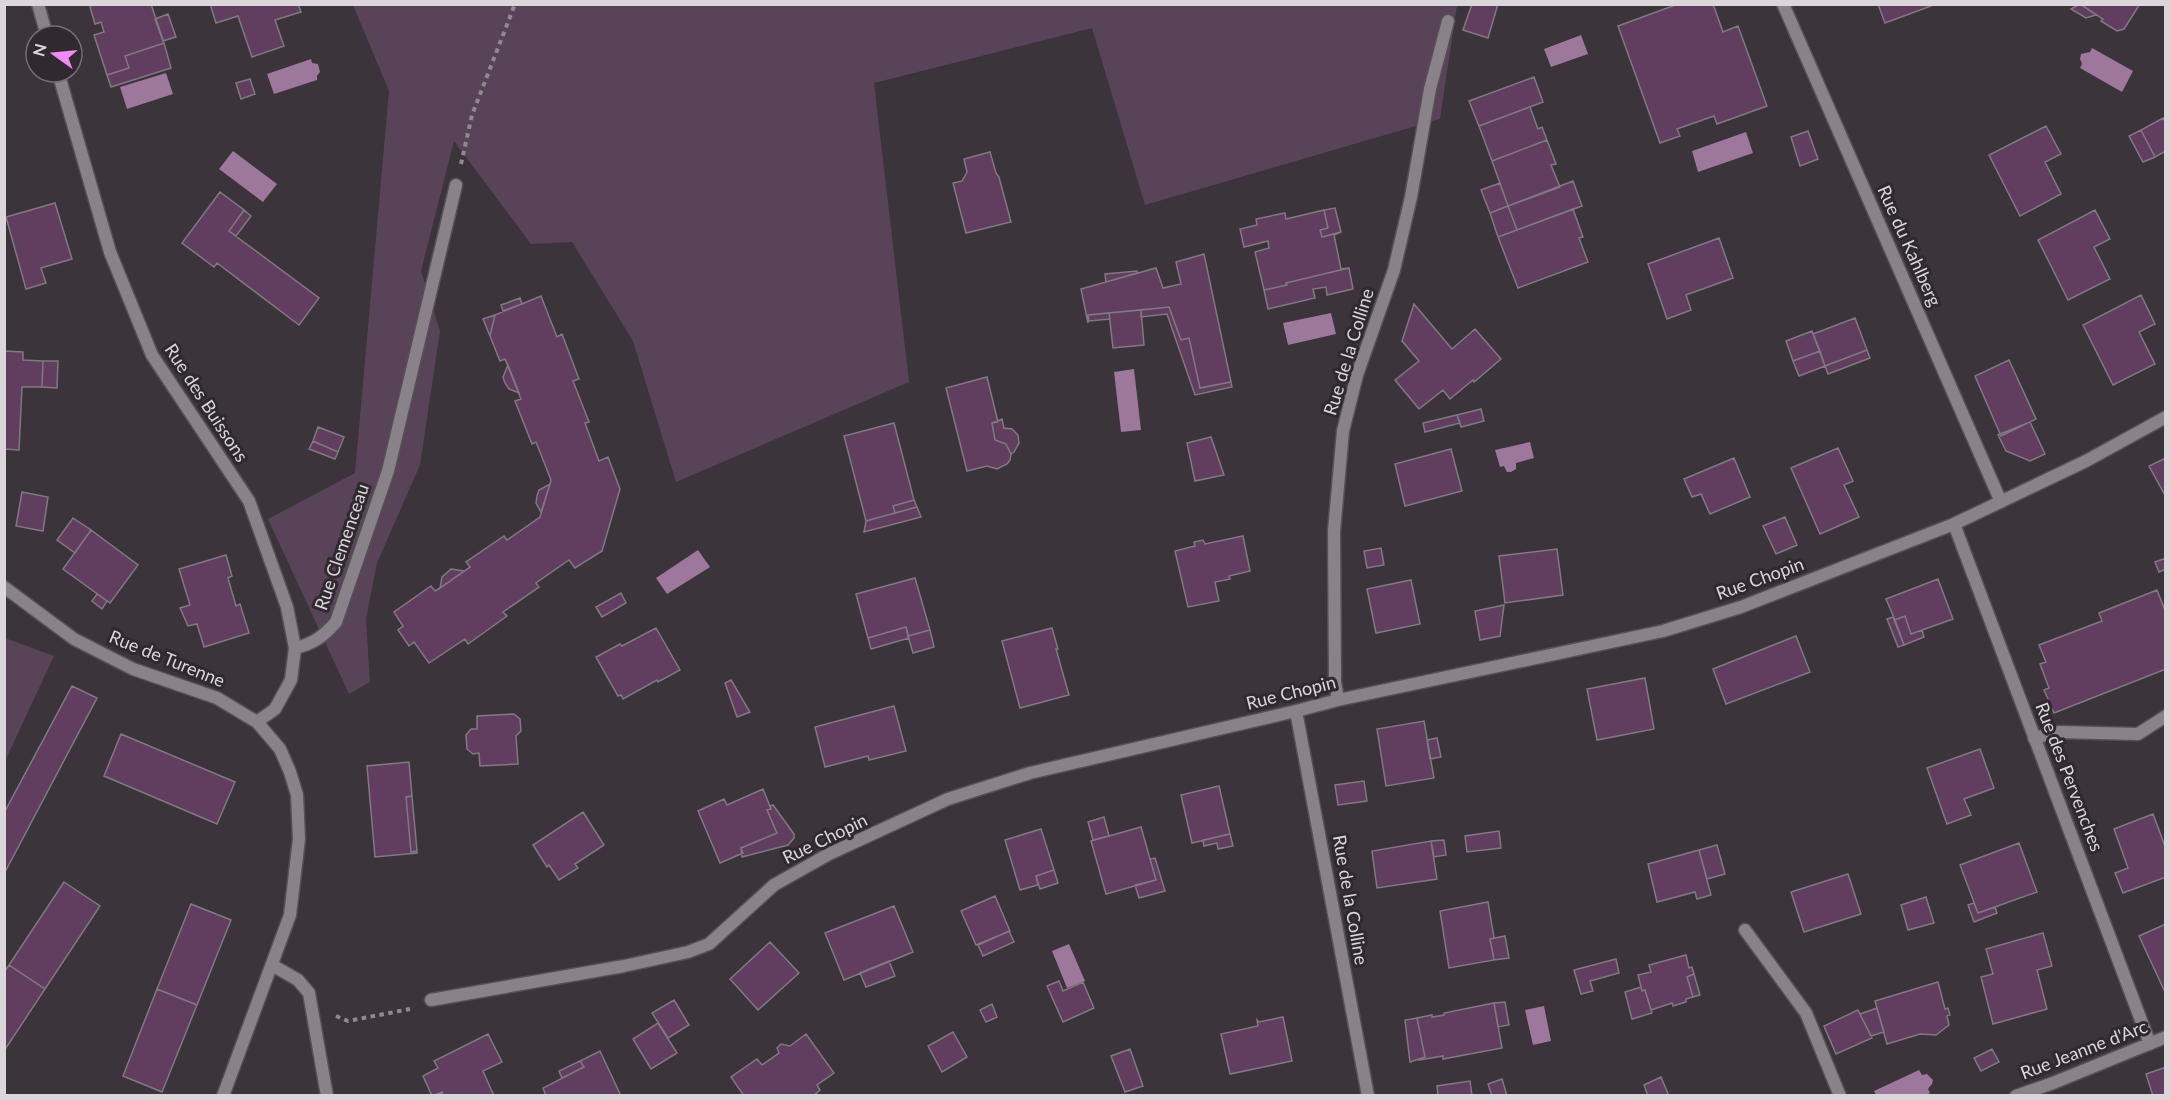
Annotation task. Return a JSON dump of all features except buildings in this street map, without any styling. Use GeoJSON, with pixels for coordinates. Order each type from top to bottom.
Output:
{"type":"FeatureCollection","features":[{"type":"Feature","properties":{"kind":"street"},"geometry":{"type":"LineString","coordinates":[[38,4],[44,24]]}},
{"type":"Feature","properties":{"kind":"street","name":"Rue du Kahlberg"},"geometry":{"type":"LineString","coordinates":[[1783,4],[2001,502]]}},
{"type":"Feature","properties":{"kind":"street","name":"Rue de la Colline"},"geometry":{"type":"LineString","coordinates":[[1338,700],[1335,682],[1334,531],[1343,431],[1357,375],[1394,270],[1411,196],[1430,88],[1448,21]]}},
{"type":"Feature","properties":{"kind":"street","name":"Rue des Buissons"},"geometry":{"type":"LineString","coordinates":[[61,84],[110,252],[152,355],[249,501],[287,607],[295,648]]}},
{"type":"Feature","properties":{"kind":"street","name":"Rue Clemenceau"},"geometry":{"type":"LineString","coordinates":[[295,648],[309,645],[325,635],[336,622],[388,471],[456,185]]}},
{"type":"Feature","properties":{"kind":"street","name":"Rue Chopin"},"geometry":{"type":"LineString","coordinates":[[431,1000],[624,966],[688,952],[709,944],[774,885],[829,854],[948,799],[1030,773],[1338,700],[1663,632],[1741,607],[1953,524],[2086,461],[2166,417]]}},
{"type":"Feature","properties":{"kind":"street","name":"Rue des Pervenches"},"geometry":{"type":"LineString","coordinates":[[1953,524],[2150,1044]]}},
{"type":"Feature","properties":{"kind":"street","name":"Rue de Turenne"},"geometry":{"type":"LineString","coordinates":[[4,587],[75,639],[133,669],[217,698],[257,722]]}},
{"type":"Feature","properties":{"kind":"street"},"geometry":{"type":"LineString","coordinates":[[223,1095],[290,915],[298,839],[297,795],[280,748],[257,722],[275,709],[291,680],[295,648]]}},
{"type":"Feature","properties":{"kind":"street","name":"Rue de la Colline"},"geometry":{"type":"LineString","coordinates":[[1296,711],[1368,1095]]}},
{"type":"Feature","properties":{"kind":"street"},"geometry":{"type":"LineString","coordinates":[[2034,738],[2059,732],[2138,734],[2166,716]]}},
{"type":"Feature","properties":{"kind":"street"},"geometry":{"type":"LineString","coordinates":[[1745,930],[1806,1013],[1840,1095]]}},
{"type":"Feature","properties":{"kind":"street"},"geometry":{"type":"LineString","coordinates":[[272,965],[298,980],[309,993],[327,1095]]}},
{"type":"Feature","properties":{"kind":"street","name":"Rue Jeanne d'Arc"},"geometry":{"type":"LineString","coordinates":[[2016,1095],[2053,1083],[2166,1037]]}},
{"type":"Feature","properties":{"kind":"path"},"geometry":{"type":"LineString","coordinates":[[456,185],[472,115],[514,4]]}},
{"type":"Feature","properties":{"kind":"path"},"geometry":{"type":"LineString","coordinates":[[348,1021],[413,1008]]}},
{"type":"Feature","properties":{"kind":"shaded area"},"geometry":{"type":"Polygon","coordinates":[[[353,5],[1457,5],[1440,119],[1145,205],[1092,28],[874,83],[909,382],[676,482],[633,341],[572,242],[531,244],[454,141],[421,271],[440,331],[420,465],[377,563],[366,619],[370,682],[349,694],[268,519],[355,473],[389,91],[353,5]]]}},
{"type":"Feature","properties":{"kind":"shaded area"},"geometry":{"type":"Polygon","coordinates":[[[1581,35],[1588,54],[1551,67],[1544,49],[1581,35]]]}},
{"type":"Feature","properties":{"kind":"shaded area"},"geometry":{"type":"Polygon","coordinates":[[[2092,48],[2133,71],[2122,92],[2080,68],[2081,54],[2090,52],[2092,48]]]}},
{"type":"Feature","properties":{"kind":"shaded area"},"geometry":{"type":"Polygon","coordinates":[[[311,59],[312,63],[318,64],[320,72],[317,80],[274,94],[267,74],[311,59]]]}},
{"type":"Feature","properties":{"kind":"shaded area"},"geometry":{"type":"Polygon","coordinates":[[[166,73],[173,94],[127,109],[120,87],[166,73]]]}},
{"type":"Feature","properties":{"kind":"shaded area"},"geometry":{"type":"Polygon","coordinates":[[[1746,132],[1753,153],[1698,172],[1692,151],[1746,132]]]}},
{"type":"Feature","properties":{"kind":"shaded area"},"geometry":{"type":"Polygon","coordinates":[[[233,151],[277,184],[263,202],[219,169],[233,151]]]}},
{"type":"Feature","properties":{"kind":"shaded area"},"geometry":{"type":"Polygon","coordinates":[[[1331,313],[1336,334],[1288,345],[1283,323],[1331,313]]]}},
{"type":"Feature","properties":{"kind":"shaded area"},"geometry":{"type":"Polygon","coordinates":[[[1134,369],[1141,430],[1121,432],[1114,372],[1134,369]]]}},
{"type":"Feature","properties":{"kind":"shaded area"},"geometry":{"type":"Polygon","coordinates":[[[1530,442],[1534,458],[1516,463],[1516,469],[1511,472],[1507,472],[1504,466],[1500,467],[1495,450],[1530,442]]]}},
{"type":"Feature","properties":{"kind":"shaded area"},"geometry":{"type":"Polygon","coordinates":[[[698,550],[710,567],[667,594],[656,578],[698,550]]]}},
{"type":"Feature","properties":{"kind":"shaded area"},"geometry":{"type":"Polygon","coordinates":[[[4,638],[54,656],[5,761],[4,638]]]}},
{"type":"Feature","properties":{"kind":"shaded area"},"geometry":{"type":"Polygon","coordinates":[[[1069,944],[1085,981],[1067,988],[1052,951],[1069,944]]]}},
{"type":"Feature","properties":{"kind":"shaded area"},"geometry":{"type":"Polygon","coordinates":[[[1544,1006],[1551,1041],[1533,1045],[1525,1010],[1544,1006]]]}},
{"type":"Feature","properties":{"kind":"shaded area"},"geometry":{"type":"Polygon","coordinates":[[[1919,1070],[1922,1075],[1927,1074],[1933,1080],[1928,1089],[1930,1093],[1924,1096],[1876,1095],[1874,1091],[1919,1070]]]}}]}
